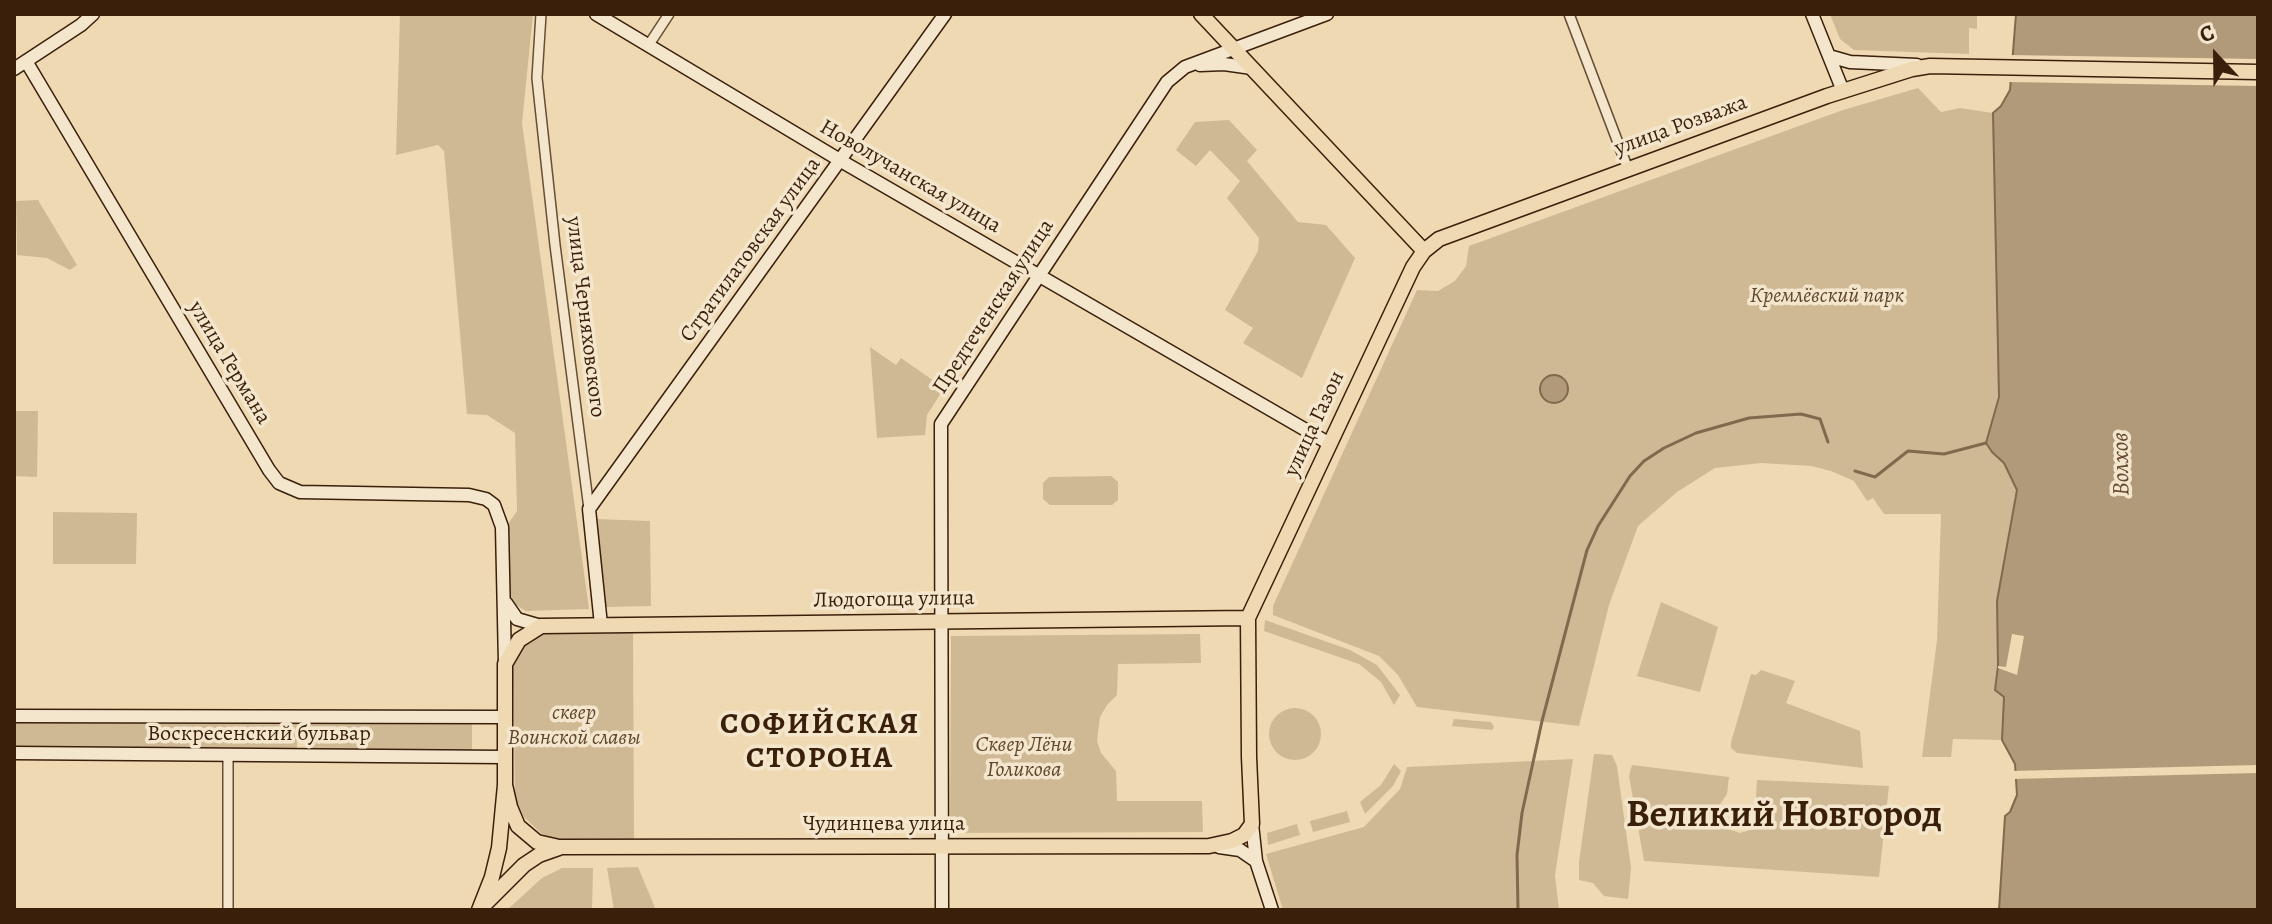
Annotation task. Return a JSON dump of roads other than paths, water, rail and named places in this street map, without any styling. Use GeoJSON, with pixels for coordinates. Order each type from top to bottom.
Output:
{"type":"FeatureCollection","features":[{"type":"Feature","properties":{"kind":"main road"},"geometry":{"type":"LineString","coordinates":[[1201,14],[1424,251]]}},
{"type":"Feature","properties":{"kind":"main road","name":"улица Розважа"},"geometry":{"type":"LineString","coordinates":[[1424,251],[1439,239],[1457,231],[1892,74],[1930,66],[2258,72]]}},
{"type":"Feature","properties":{"kind":"main road","name":"улица Газон"},"geometry":{"type":"LineString","coordinates":[[1248,618],[1413,267],[1424,251]]}},
{"type":"Feature","properties":{"kind":"main road"},"geometry":{"type":"LineString","coordinates":[[1248,618],[1252,824]]}},
{"type":"Feature","properties":{"kind":"main road","name":"Людогоща улица"},"geometry":{"type":"LineString","coordinates":[[541,626],[1248,618]]}},
{"type":"Feature","properties":{"kind":"main road"},"geometry":{"type":"LineString","coordinates":[[479,910],[499,848],[505,785],[505,664],[519,640],[541,626]]}},
{"type":"Feature","properties":{"kind":"main road","name":"Чудинцева улица"},"geometry":{"type":"LineString","coordinates":[[505,785],[518,826],[537,842],[559,847],[1209,846],[1239,838],[1252,824]]}},
{"type":"Feature","properties":{"kind":"main road","name":"Чудинцева улица"},"geometry":{"type":"LineString","coordinates":[[479,910],[524,865],[559,847]]}},
{"type":"Feature","properties":{"kind":"street"},"geometry":{"type":"LineString","coordinates":[[14,69],[93,14]]}},
{"type":"Feature","properties":{"kind":"street","name":"улица Черняховского"},"geometry":{"type":"LineString","coordinates":[[541,14],[539,93],[601,625]]}},
{"type":"Feature","properties":{"kind":"street","name":"Новолучанская улица"},"geometry":{"type":"LineString","coordinates":[[596,14],[841,161],[1330,444]]}},
{"type":"Feature","properties":{"kind":"street"},"geometry":{"type":"LineString","coordinates":[[648,46],[669,14]]}},
{"type":"Feature","properties":{"kind":"street","name":"Стратилатовская улица"},"geometry":{"type":"LineString","coordinates":[[589,509],[945,14]]}},
{"type":"Feature","properties":{"kind":"street","name":"Предтеченская улица"},"geometry":{"type":"LineString","coordinates":[[942,910],[941,424],[1167,82],[1185,67],[1327,14]]}},
{"type":"Feature","properties":{"kind":"street"},"geometry":{"type":"LineString","coordinates":[[1569,14],[1628,169]]}},
{"type":"Feature","properties":{"kind":"street"},"geometry":{"type":"LineString","coordinates":[[1812,14],[1843,91]]}},
{"type":"Feature","properties":{"kind":"street"},"geometry":{"type":"LineString","coordinates":[[1829,56],[1850,62],[1930,66]]}},
{"type":"Feature","properties":{"kind":"street","name":"улица Германа"},"geometry":{"type":"LineString","coordinates":[[26,61],[277,480],[300,492],[460,495],[486,499],[497,508],[502,527],[504,601]]}},
{"type":"Feature","properties":{"kind":"street"},"geometry":{"type":"LineString","coordinates":[[1185,67],[1224,64],[1252,68]]}},
{"type":"Feature","properties":{"kind":"street"},"geometry":{"type":"LineString","coordinates":[[504,601],[517,619],[541,626]]}},
{"type":"Feature","properties":{"kind":"street"},"geometry":{"type":"LineString","coordinates":[[504,601],[505,664]]}},
{"type":"Feature","properties":{"kind":"street","name":"Воскресенский бульвар"},"geometry":{"type":"LineString","coordinates":[[14,716],[504,717]]}},
{"type":"Feature","properties":{"kind":"street","name":"Воскресенский бульвар"},"geometry":{"type":"LineString","coordinates":[[14,753],[504,757]]}},
{"type":"Feature","properties":{"kind":"street"},"geometry":{"type":"LineString","coordinates":[[228,755],[228,910]]}},
{"type":"Feature","properties":{"kind":"street"},"geometry":{"type":"LineString","coordinates":[[1252,824],[1256,861],[1272,910]]}},
{"type":"Feature","properties":{"kind":"street","name":"Чудинцева улица"},"geometry":{"type":"LineString","coordinates":[[1209,846],[1240,850],[1256,861]]}},
{"type":"Feature","properties":{"kind":"water","name":"Волхов"},"geometry":{"type":"Polygon","coordinates":[[[2016,14],[2258,14],[2258,910],[1999,910],[2005,816],[2017,795],[2015,764],[2002,740],[2004,697],[1995,690],[1998,666],[1997,601],[2017,490],[2004,463],[1986,443],[1999,397],[1993,113],[2010,90],[2016,14]]]}},
{"type":"Feature","properties":{"kind":"water"},"geometry":{"type":"Polygon","coordinates":[[[1554,375],[1564,379],[1568,389],[1564,399],[1554,403],[1544,399],[1540,389],[1544,379],[1554,375]]]}},
{"type":"Feature","properties":{"kind":"waterway"},"geometry":{"type":"LineString","coordinates":[[1518,910],[1517,855],[1522,813],[1542,721],[1587,550],[1598,526],[1630,476],[1644,461],[1664,448],[1696,433],[1749,418],[1801,414],[1820,419],[1828,442]]}},
{"type":"Feature","properties":{"kind":"waterway"},"geometry":{"type":"LineString","coordinates":[[1855,471],[1875,477],[1908,451],[1944,454],[1986,443]]}},
{"type":"Feature","properties":{"kind":"district","name":"СОФИЙСКАЯ СТОРОНА"},"geometry":{"type":"Point","coordinates":[820,743]}},
{"type":"Feature","properties":{"kind":"district","name":"Великий Новгород"},"geometry":{"type":"Point","coordinates":[1784,817]}},
{"type":"Feature","properties":{"kind":"park label","name":"Кремлёвский парк"},"geometry":{"type":"Point","coordinates":[1827,297]}},
{"type":"Feature","properties":{"kind":"park label","name":"сквер Воинской славы"},"geometry":{"type":"Point","coordinates":[574,726]}},
{"type":"Feature","properties":{"kind":"park label","name":"Сквер Лёни Голикова"},"geometry":{"type":"Point","coordinates":[1024,758]}}]}
